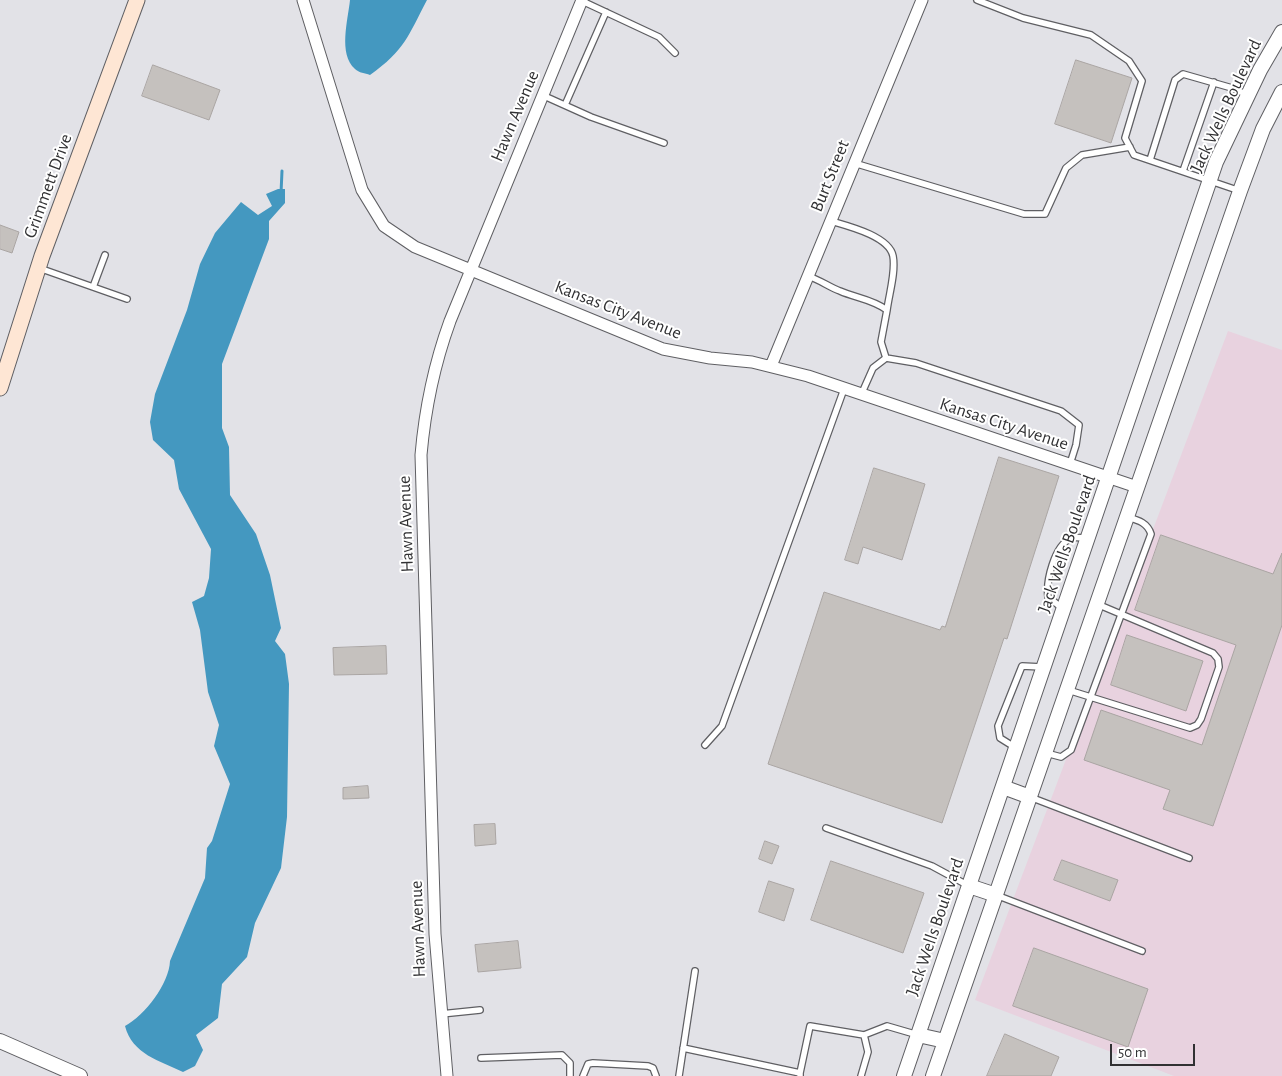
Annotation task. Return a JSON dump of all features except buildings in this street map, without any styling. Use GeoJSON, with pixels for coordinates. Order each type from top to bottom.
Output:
{"type":"FeatureCollection","features":[{"type":"Feature","properties":{"kind":"main road","name":"Grimmett Drive"},"geometry":{"type":"LineString","coordinates":[[0,388],[39,268],[137,0]]}},
{"type":"Feature","properties":{"kind":"street","name":"Kansas City Avenue"},"geometry":{"type":"LineString","coordinates":[[303,0],[362,190],[384,226],[415,247],[663,349],[771,366],[1137,487]]}},
{"type":"Feature","properties":{"kind":"street","name":"Hawn Avenue"},"geometry":{"type":"LineString","coordinates":[[447,1076],[435,934],[421,455],[424,419],[437,356],[470,270],[582,0]]}},
{"type":"Feature","properties":{"kind":"street","name":"Burt Street"},"geometry":{"type":"LineString","coordinates":[[771,366],[922,0]]}},
{"type":"Feature","properties":{"kind":"street","name":"Jack Wells Boulevard"},"geometry":{"type":"LineString","coordinates":[[904,1076],[1216,162],[1248,95],[1282,32]]}},
{"type":"Feature","properties":{"kind":"street"},"geometry":{"type":"LineString","coordinates":[[933,1076],[1240,191],[1264,129],[1282,92]]}},
{"type":"Feature","properties":{"kind":"street"},"geometry":{"type":"LineString","coordinates":[[1003,787],[1030,797]]}},
{"type":"Feature","properties":{"kind":"street"},"geometry":{"type":"LineString","coordinates":[[969,886],[996,895]]}},
{"type":"Feature","properties":{"kind":"street"},"geometry":{"type":"LineString","coordinates":[[918,1034],[945,1041]]}},
{"type":"Feature","properties":{"kind":"street"},"geometry":{"type":"LineString","coordinates":[[0,1041],[80,1076]]}},
{"type":"Feature","properties":{"kind":"lane"},"geometry":{"type":"LineString","coordinates":[[582,0],[659,37],[675,53]]}},
{"type":"Feature","properties":{"kind":"lane"},"geometry":{"type":"LineString","coordinates":[[977,0],[1023,18],[1091,35],[1129,61],[1142,81],[1125,138],[1134,155],[1240,191]]}},
{"type":"Feature","properties":{"kind":"lane"},"geometry":{"type":"LineString","coordinates":[[565,105],[606,12]]}},
{"type":"Feature","properties":{"kind":"lane"},"geometry":{"type":"LineString","coordinates":[[1150,160],[1175,80],[1183,74],[1214,82],[1248,95]]}},
{"type":"Feature","properties":{"kind":"lane"},"geometry":{"type":"LineString","coordinates":[[1183,171],[1214,82]]}},
{"type":"Feature","properties":{"kind":"lane"},"geometry":{"type":"LineString","coordinates":[[542,95],[664,144]]}},
{"type":"Feature","properties":{"kind":"lane"},"geometry":{"type":"LineString","coordinates":[[854,164],[888,176],[1024,214],[1045,214],[1066,168],[1082,155],[1130,147]]}},
{"type":"Feature","properties":{"kind":"lane"},"geometry":{"type":"LineString","coordinates":[[831,221],[879,238],[888,246],[893,255],[887,310],[881,342],[886,358]]}},
{"type":"Feature","properties":{"kind":"lane"},"geometry":{"type":"LineString","coordinates":[[93,287],[105,255]]}},
{"type":"Feature","properties":{"kind":"lane"},"geometry":{"type":"LineString","coordinates":[[39,268],[127,299]]}},
{"type":"Feature","properties":{"kind":"lane"},"geometry":{"type":"LineString","coordinates":[[808,276],[825,282],[839,291],[876,302],[887,310]]}},
{"type":"Feature","properties":{"kind":"lane"},"geometry":{"type":"LineString","coordinates":[[861,395],[873,368],[886,358],[916,363],[1061,411],[1078,425],[1076,446],[1070,464]]}},
{"type":"Feature","properties":{"kind":"lane"},"geometry":{"type":"LineString","coordinates":[[704,745],[722,726],[844,389]]}},
{"type":"Feature","properties":{"kind":"lane"},"geometry":{"type":"LineString","coordinates":[[1045,752],[1061,757],[1069,754],[1151,534],[1149,528],[1143,522],[1127,517]]}},
{"type":"Feature","properties":{"kind":"lane"},"geometry":{"type":"LineString","coordinates":[[1064,610],[1048,597],[1046,584],[1060,546],[1072,538],[1088,538]]}},
{"type":"Feature","properties":{"kind":"lane"},"geometry":{"type":"LineString","coordinates":[[1067,690],[1180,727],[1190,728],[1197,725],[1201,719],[1219,667],[1218,659],[1213,653],[1097,604]]}},
{"type":"Feature","properties":{"kind":"lane"},"geometry":{"type":"LineString","coordinates":[[1016,748],[1000,738],[998,726],[1022,666],[1044,667]]}},
{"type":"Feature","properties":{"kind":"lane"},"geometry":{"type":"LineString","coordinates":[[1030,797],[1189,858]]}},
{"type":"Feature","properties":{"kind":"lane"},"geometry":{"type":"LineString","coordinates":[[826,828],[932,866],[969,886]]}},
{"type":"Feature","properties":{"kind":"lane"},"geometry":{"type":"LineString","coordinates":[[996,895],[1142,951]]}},
{"type":"Feature","properties":{"kind":"lane"},"geometry":{"type":"LineString","coordinates":[[679,1076],[695,971]]}},
{"type":"Feature","properties":{"kind":"lane"},"geometry":{"type":"LineString","coordinates":[[441,1014],[480,1010]]}},
{"type":"Feature","properties":{"kind":"lane"},"geometry":{"type":"LineString","coordinates":[[683,1048],[800,1075],[810,1026],[864,1035],[886,1026],[918,1034]]}},
{"type":"Feature","properties":{"kind":"lane"},"geometry":{"type":"LineString","coordinates":[[861,1076],[868,1052],[864,1035]]}},
{"type":"Feature","properties":{"kind":"lane"},"geometry":{"type":"LineString","coordinates":[[481,1058],[562,1055],[570,1063],[570,1076]]}},
{"type":"Feature","properties":{"kind":"lane"},"geometry":{"type":"LineString","coordinates":[[583,1076],[588,1064],[594,1063],[648,1066],[653,1068],[656,1076]]}},
{"type":"Feature","properties":{"kind":"shaded area"},"geometry":{"type":"Polygon","coordinates":[[[1228,331],[1282,350],[1282,1076],[1174,1076],[975,1000],[1228,331]]]}},
{"type":"Feature","properties":{"kind":"water"},"geometry":{"type":"Polygon","coordinates":[[[350,0],[427,0],[410,33],[398,50],[370,75],[355,69],[347,55],[345,36],[350,0]]]}},
{"type":"Feature","properties":{"kind":"water"},"geometry":{"type":"Polygon","coordinates":[[[278,189],[285,189],[285,203],[269,221],[269,239],[222,364],[222,428],[229,447],[230,495],[256,534],[270,575],[281,628],[275,641],[285,654],[289,684],[287,817],[281,868],[255,923],[247,957],[222,984],[218,1018],[196,1035],[203,1050],[195,1066],[183,1072],[156,1060],[140,1050],[129,1036],[125,1026],[148,1007],[161,989],[169,970],[170,961],[205,878],[207,848],[212,841],[230,784],[214,746],[219,725],[208,692],[200,630],[192,602],[204,596],[209,578],[211,549],[179,489],[174,460],[153,440],[150,422],[155,394],[187,310],[200,264],[215,233],[241,202],[258,215],[272,206],[266,194],[278,189]]]}},
{"type":"Feature","properties":{"kind":"waterway"},"geometry":{"type":"LineString","coordinates":[[281,193],[282,171]]}}]}
